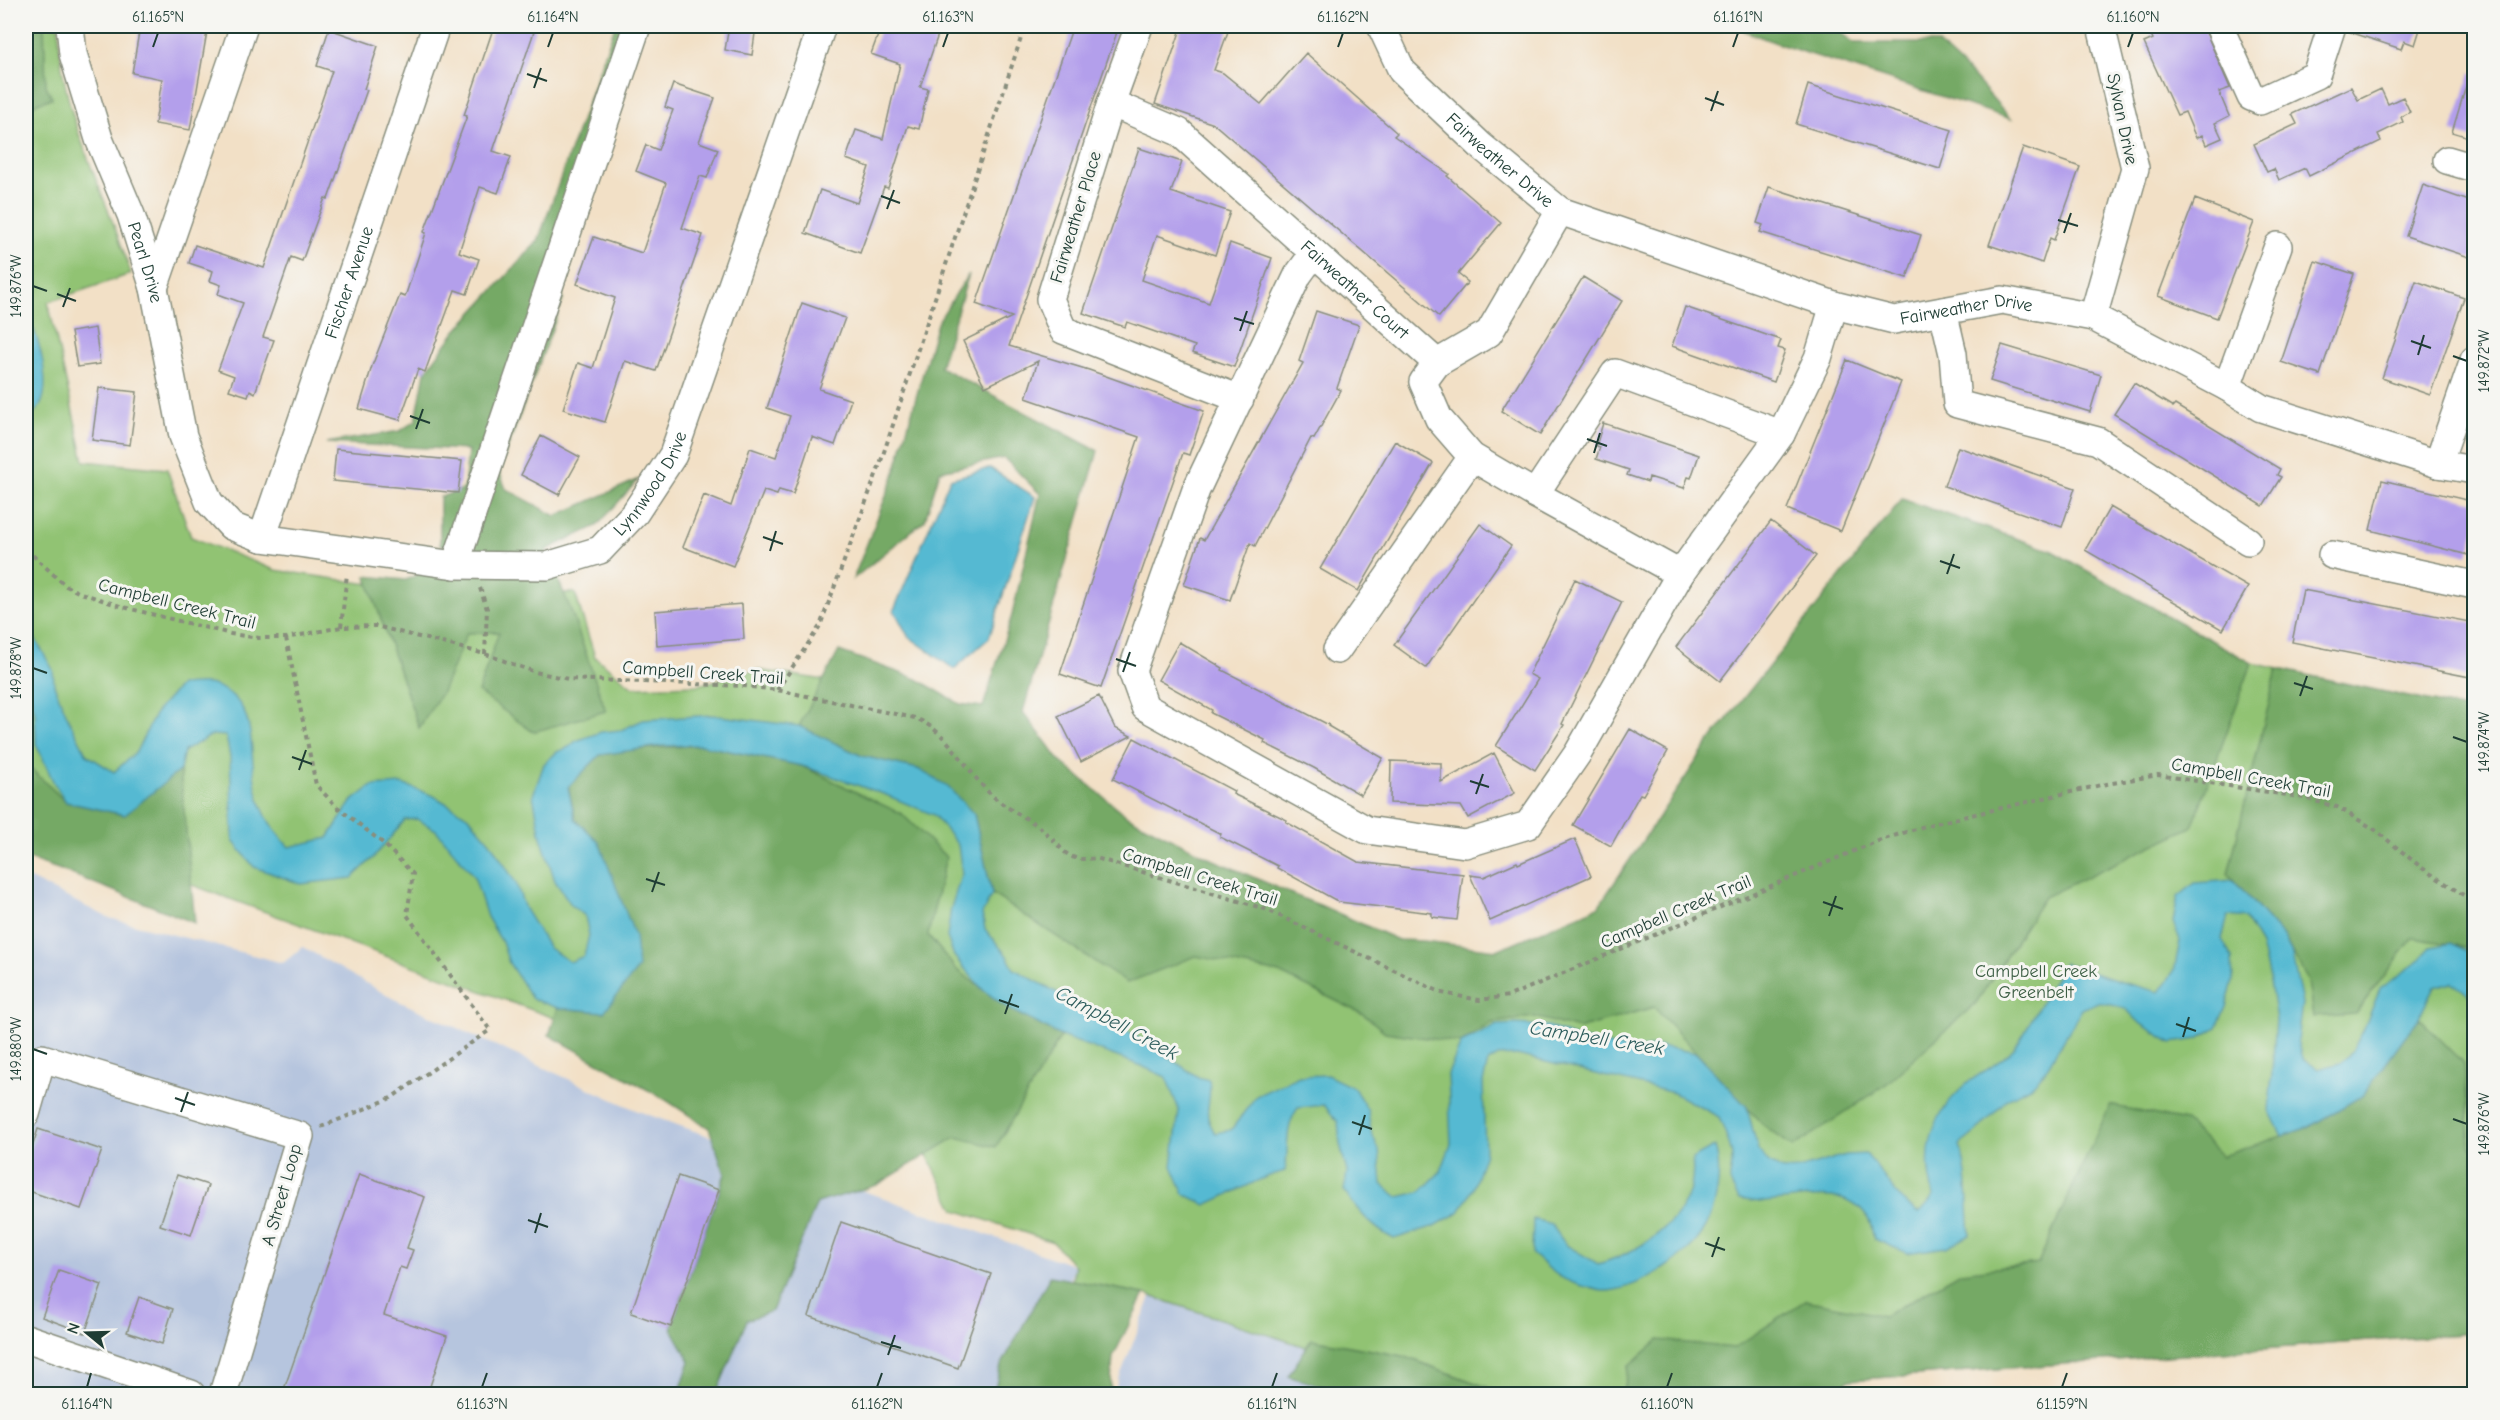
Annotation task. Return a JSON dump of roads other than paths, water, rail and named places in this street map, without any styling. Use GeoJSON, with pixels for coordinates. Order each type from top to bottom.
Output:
{"type":"FeatureCollection","features":[{"type":"Feature","properties":{"kind":"street","name":"Pearl Drive"},"geometry":{"type":"LineString","coordinates":[[70,26],[73,54],[99,139],[131,215],[154,288],[183,436],[209,502]]}},
{"type":"Feature","properties":{"kind":"street"},"geometry":{"type":"LineString","coordinates":[[154,288],[244,26]]}},
{"type":"Feature","properties":{"kind":"street","name":"Fischer Avenue"},"geometry":{"type":"LineString","coordinates":[[262,538],[436,26]]}},
{"type":"Feature","properties":{"kind":"street"},"geometry":{"type":"LineString","coordinates":[[464,565],[637,26]]}},
{"type":"Feature","properties":{"kind":"street","name":"Lynnwood Drive"},"geometry":{"type":"LineString","coordinates":[[209,502],[231,526],[262,538],[464,565],[547,566],[600,550],[635,513],[673,455],[822,26]]}},
{"type":"Feature","properties":{"kind":"street","name":"Fairweather Place"},"geometry":{"type":"LineString","coordinates":[[1139,26],[1111,104],[1050,299],[1063,330],[1240,399]]}},
{"type":"Feature","properties":{"kind":"street","name":"Fairweather Drive"},"geometry":{"type":"LineString","coordinates":[[1381,26],[1402,71],[1481,146],[1560,211],[1834,305],[1894,321],[2002,300],[2093,317],[2227,387],[2261,408],[2438,464],[2475,470]]}},
{"type":"Feature","properties":{"kind":"street","name":"Sylvan Drive"},"geometry":{"type":"LineString","coordinates":[[2093,317],[2135,168],[2101,26]]}},
{"type":"Feature","properties":{"kind":"street"},"geometry":{"type":"LineString","coordinates":[[2219,26],[2251,97],[2260,101],[2316,75],[2332,26]]}},
{"type":"Feature","properties":{"kind":"street","name":"Fairweather Court"},"geometry":{"type":"LineString","coordinates":[[1111,104],[1179,132],[1437,363]]}},
{"type":"Feature","properties":{"kind":"street"},"geometry":{"type":"LineString","coordinates":[[2447,160],[2475,168]]}},
{"type":"Feature","properties":{"kind":"street"},"geometry":{"type":"LineString","coordinates":[[1560,211],[1488,333],[1437,363],[1423,382],[1439,419],[1472,457],[1680,574]]}},
{"type":"Feature","properties":{"kind":"street"},"geometry":{"type":"LineString","coordinates":[[2227,387],[2278,246]]}},
{"type":"Feature","properties":{"kind":"street"},"geometry":{"type":"LineString","coordinates":[[1314,253],[1298,275],[1196,490],[1132,671],[1145,707],[1366,830],[1465,844],[1528,825],[1578,753],[1680,574],[1781,434],[1818,358],[1834,305]]}},
{"type":"Feature","properties":{"kind":"street"},"geometry":{"type":"LineString","coordinates":[[1943,311],[1953,354],[1957,404],[2098,441],[2248,541]]}},
{"type":"Feature","properties":{"kind":"street"},"geometry":{"type":"LineString","coordinates":[[2438,464],[2475,360]]}},
{"type":"Feature","properties":{"kind":"street"},"geometry":{"type":"LineString","coordinates":[[1535,494],[1615,373],[1781,434]]}},
{"type":"Feature","properties":{"kind":"street"},"geometry":{"type":"LineString","coordinates":[[1337,650],[1472,457]]}},
{"type":"Feature","properties":{"kind":"street"},"geometry":{"type":"LineString","coordinates":[[2332,555],[2475,585]]}},
{"type":"Feature","properties":{"kind":"street","name":"A Street Loop"},"geometry":{"type":"LineString","coordinates":[[26,1114],[42,1058],[300,1136],[223,1395]]}},
{"type":"Feature","properties":{"kind":"street"},"geometry":{"type":"LineString","coordinates":[[26,1338],[191,1395]]}},
{"type":"Feature","properties":{"kind":"water"},"geometry":{"type":"Polygon","coordinates":[[[26,316],[39,347],[45,386],[40,406],[26,419],[26,316]]]}},
{"type":"Feature","properties":{"kind":"water"},"geometry":{"type":"Polygon","coordinates":[[[990,468],[1035,497],[989,638],[954,669],[908,636],[894,610],[950,479],[990,468]]]}},
{"type":"Feature","properties":{"kind":"water"},"geometry":{"type":"Polygon","coordinates":[[[26,623],[53,670],[54,685],[87,755],[114,772],[136,752],[157,711],[180,685],[213,685],[229,693],[239,703],[246,716],[250,730],[254,777],[259,800],[269,822],[289,847],[328,838],[351,802],[372,786],[402,784],[434,796],[469,817],[490,842],[516,883],[525,909],[549,948],[570,962],[584,956],[589,935],[585,916],[572,906],[555,881],[541,837],[533,795],[544,764],[557,752],[576,741],[601,732],[621,730],[643,720],[712,715],[799,726],[862,756],[918,769],[946,785],[974,814],[992,894],[982,914],[985,929],[1007,956],[1014,969],[1136,1036],[1198,1077],[1209,1080],[1208,1118],[1215,1133],[1231,1130],[1256,1096],[1299,1076],[1327,1075],[1354,1088],[1368,1111],[1371,1132],[1379,1150],[1382,1184],[1398,1197],[1420,1192],[1441,1171],[1451,1144],[1448,1074],[1461,1043],[1497,1025],[1516,1024],[1548,1026],[1577,1038],[1631,1050],[1659,1046],[1696,1053],[1747,1107],[1758,1150],[1769,1163],[1783,1170],[1799,1169],[1845,1155],[1866,1154],[1897,1195],[1919,1213],[1934,1196],[1928,1163],[1932,1133],[1938,1119],[1957,1093],[1970,1081],[2004,1058],[2017,1045],[2064,963],[2159,992],[2174,971],[2180,941],[2173,922],[2178,897],[2195,883],[2233,880],[2284,938],[2291,951],[2302,1003],[2297,1040],[2302,1058],[2318,1069],[2341,1063],[2352,1051],[2363,1031],[2380,989],[2416,963],[2431,947],[2450,943],[2474,954],[2474,999],[2452,982],[2434,987],[2419,1018],[2363,1095],[2309,1127],[2282,1136],[2269,1110],[2276,1020],[2261,945],[2245,918],[2228,916],[2222,939],[2232,958],[2233,981],[2226,1007],[2217,1027],[2198,1039],[2172,1043],[2141,1024],[2125,1008],[2098,1002],[2082,1009],[2044,1073],[2030,1087],[2007,1099],[1976,1132],[1960,1145],[1966,1178],[1970,1235],[1946,1247],[1907,1253],[1874,1239],[1867,1217],[1846,1200],[1818,1196],[1762,1202],[1739,1199],[1730,1182],[1732,1153],[1719,1117],[1674,1093],[1517,1055],[1498,1056],[1488,1062],[1483,1082],[1485,1153],[1473,1189],[1459,1212],[1435,1226],[1394,1239],[1379,1230],[1366,1218],[1344,1191],[1347,1172],[1340,1144],[1338,1122],[1324,1105],[1298,1108],[1289,1130],[1285,1171],[1266,1177],[1206,1205],[1184,1194],[1172,1166],[1179,1110],[1166,1077],[1061,1036],[1009,1009],[983,990],[954,956],[947,937],[951,908],[962,873],[958,845],[934,815],[886,795],[802,766],[701,745],[661,746],[600,755],[568,787],[575,819],[599,842],[635,936],[638,968],[604,1012],[558,1008],[532,999],[509,963],[502,942],[487,917],[474,876],[436,830],[417,819],[405,820],[374,857],[352,878],[301,884],[254,867],[233,841],[230,757],[226,736],[212,735],[184,751],[180,770],[125,815],[66,802],[54,783],[36,744],[35,713],[26,678],[26,623]]]}},
{"type":"Feature","properties":{"kind":"water"},"geometry":{"type":"Polygon","coordinates":[[[1715,1146],[1718,1168],[1717,1192],[1707,1225],[1693,1245],[1683,1254],[1644,1280],[1616,1290],[1602,1291],[1563,1278],[1551,1271],[1532,1254],[1533,1219],[1551,1224],[1566,1245],[1598,1264],[1616,1258],[1651,1239],[1678,1213],[1687,1197],[1692,1179],[1692,1159],[1715,1146]]]}},
{"type":"Feature","properties":{"kind":"park label","name":"Campbell Creek Greenbelt"},"geometry":{"type":"Point","coordinates":[2036,981]}},
{"type":"Feature","properties":{"kind":"water label","name":"Campbell Creek"},"geometry":{"type":"Point","coordinates":[1117,1023]}},
{"type":"Feature","properties":{"kind":"water label","name":"Campbell Creek"},"geometry":{"type":"Point","coordinates":[1597,1038]}}]}
